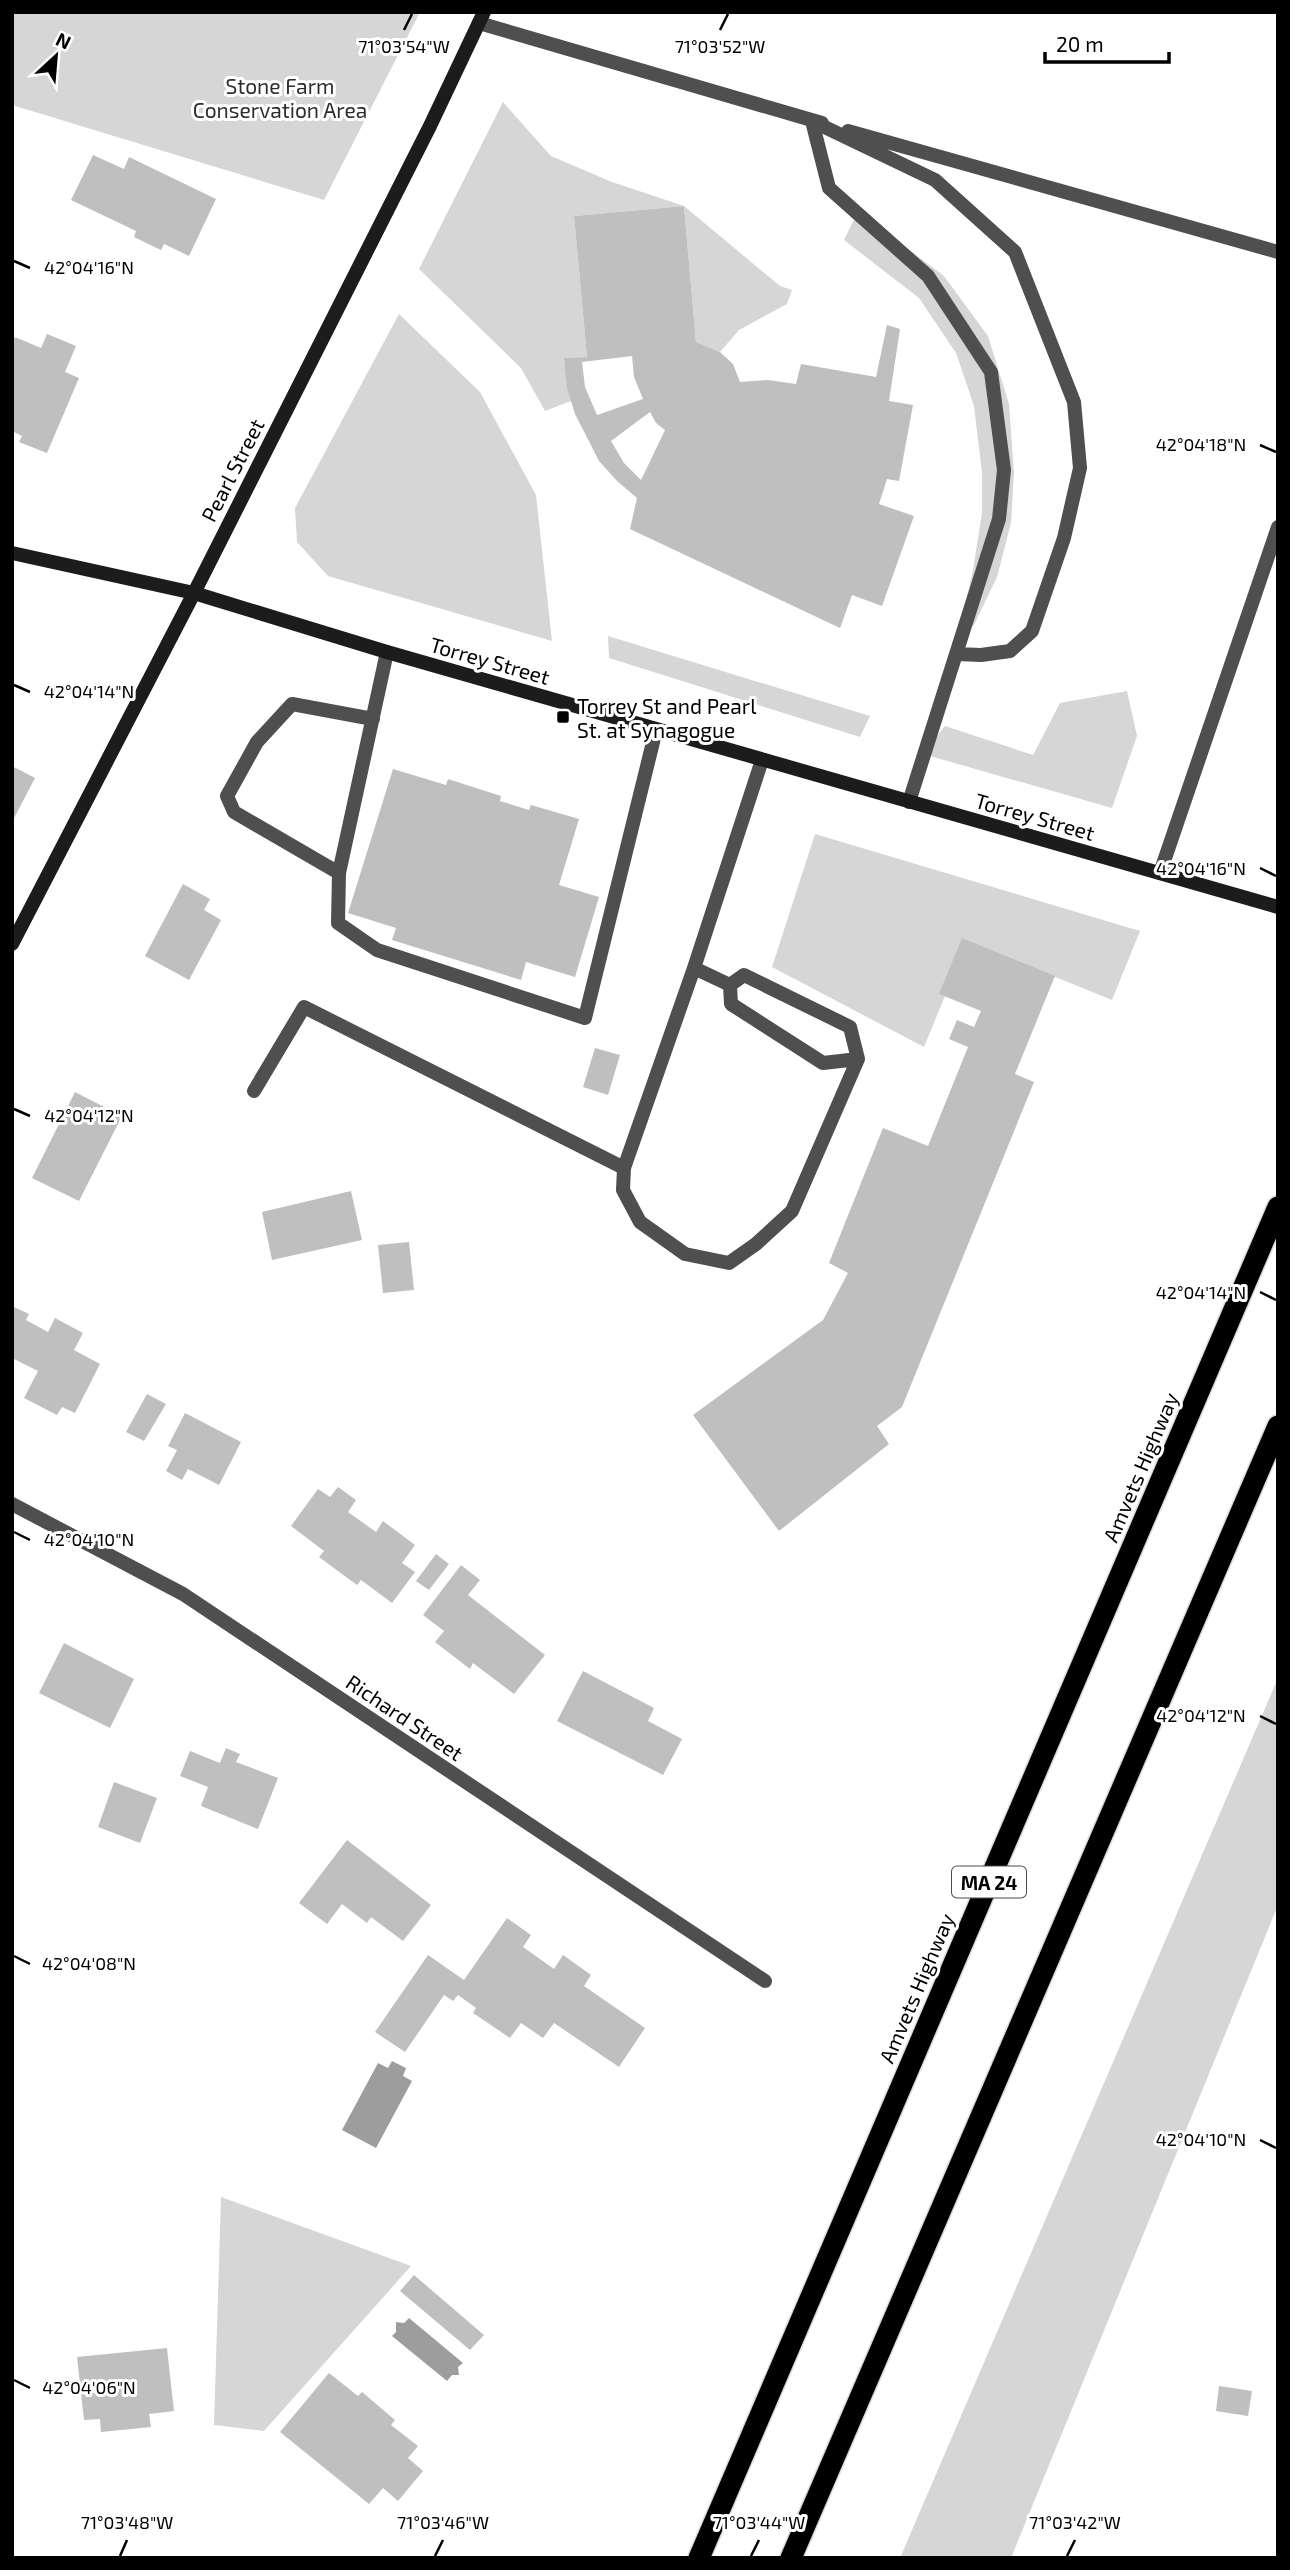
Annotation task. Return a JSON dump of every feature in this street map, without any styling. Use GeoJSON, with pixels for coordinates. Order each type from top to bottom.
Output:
{"type":"FeatureCollection","features":[{"type":"Feature","properties":{"kind":"highway","name":"Amvets Highway"},"geometry":{"type":"LineString","coordinates":[[699,2558],[1278,1207]]}},
{"type":"Feature","properties":{"kind":"highway"},"geometry":{"type":"LineString","coordinates":[[791,2558],[1278,1426]]}},
{"type":"Feature","properties":{"kind":"main road","name":"Pearl Street"},"geometry":{"type":"LineString","coordinates":[[12,944],[194,593],[430,126],[481,17]]}},
{"type":"Feature","properties":{"kind":"main road","name":"Torrey Street"},"geometry":{"type":"LineString","coordinates":[[12,553],[194,593],[656,730],[1278,907]]}},
{"type":"Feature","properties":{"kind":"street"},"geometry":{"type":"LineString","coordinates":[[481,17],[813,121],[1278,252]]}},
{"type":"Feature","properties":{"kind":"street"},"geometry":{"type":"LineString","coordinates":[[813,121],[829,187],[878,234],[928,276],[991,372],[1004,470],[999,519],[909,802]]}},
{"type":"Feature","properties":{"kind":"street"},"geometry":{"type":"LineString","coordinates":[[813,121],[935,180],[1015,252],[1074,402],[1080,468],[1063,538],[1032,631],[1010,651],[981,655],[956,654]]}},
{"type":"Feature","properties":{"kind":"street"},"geometry":{"type":"LineString","coordinates":[[1160,873],[1278,527]]}},
{"type":"Feature","properties":{"kind":"street"},"geometry":{"type":"LineString","coordinates":[[387,652],[339,873],[338,923],[377,950],[585,1018],[656,730]]}},
{"type":"Feature","properties":{"kind":"street"},"geometry":{"type":"LineString","coordinates":[[339,873],[234,811],[227,796],[257,742],[292,704],[373,719]]}},
{"type":"Feature","properties":{"kind":"street"},"geometry":{"type":"LineString","coordinates":[[730,985],[744,975],[850,1027],[858,1059],[792,1211],[756,1244],[729,1263],[685,1254],[640,1222],[623,1191],[624,1168],[694,968],[762,760]]}},
{"type":"Feature","properties":{"kind":"street"},"geometry":{"type":"LineString","coordinates":[[694,968],[730,985]]}},
{"type":"Feature","properties":{"kind":"street"},"geometry":{"type":"LineString","coordinates":[[730,985],[731,1004],[823,1063],[858,1059]]}},
{"type":"Feature","properties":{"kind":"street"},"geometry":{"type":"LineString","coordinates":[[254,1091],[304,1007],[624,1168]]}},
{"type":"Feature","properties":{"kind":"street","name":"Richard Street"},"geometry":{"type":"LineString","coordinates":[[12,1504],[133,1566],[225,1620],[765,1981]]}},
{"type":"Feature","properties":{"kind":"green space","name":"Stone Farm Conservation Area"},"geometry":{"type":"Polygon","coordinates":[[[12,12],[420,12],[324,200],[12,105],[12,12]]]}},
{"type":"Feature","properties":{"kind":"green space"},"geometry":{"type":"Polygon","coordinates":[[[503,102],[551,156],[612,182],[684,206],[574,216],[587,357],[564,358],[571,401],[545,411],[521,368],[419,269],[503,102]]]}},
{"type":"Feature","properties":{"kind":"green space"},"geometry":{"type":"Polygon","coordinates":[[[684,206],[780,286],[792,290],[787,304],[739,330],[720,352],[696,342],[684,206]]]}},
{"type":"Feature","properties":{"kind":"green space"},"geometry":{"type":"Polygon","coordinates":[[[858,211],[944,276],[988,336],[1009,404],[1014,473],[1011,523],[997,577],[974,625],[959,632],[982,513],[982,473],[974,406],[956,353],[919,298],[844,240],[858,211]]]}},
{"type":"Feature","properties":{"kind":"green space"},"geometry":{"type":"Polygon","coordinates":[[[399,314],[480,392],[536,495],[552,641],[328,576],[297,542],[295,508],[399,314]]]}},
{"type":"Feature","properties":{"kind":"green space"},"geometry":{"type":"Polygon","coordinates":[[[608,636],[870,716],[860,737],[609,658],[608,636]]]}},
{"type":"Feature","properties":{"kind":"green space"},"geometry":{"type":"Polygon","coordinates":[[[1127,691],[1137,736],[1112,808],[923,754],[945,726],[1033,755],[1060,703],[1127,691]]]}},
{"type":"Feature","properties":{"kind":"green space"},"geometry":{"type":"Polygon","coordinates":[[[815,834],[1140,931],[1112,1000],[962,939],[940,994],[945,996],[924,1047],[772,967],[815,834]]]}},
{"type":"Feature","properties":{"kind":"green space"},"geometry":{"type":"Polygon","coordinates":[[[1278,1678],[1278,1905],[1011,2558],[900,2558],[1278,1678]]]}},
{"type":"Feature","properties":{"kind":"green space"},"geometry":{"type":"Polygon","coordinates":[[[221,2197],[411,2266],[264,2431],[214,2425],[221,2197]]]}},
{"type":"Feature","properties":{"kind":"shaded area"},"geometry":{"type":"Polygon","coordinates":[[[392,2061],[406,2068],[403,2076],[412,2081],[376,2148],[342,2130],[378,2063],[388,2068],[392,2061]]]}},
{"type":"Feature","properties":{"kind":"shaded area"},"geometry":{"type":"Polygon","coordinates":[[[409,2318],[463,2363],[458,2367],[459,2375],[452,2375],[447,2381],[392,2336],[396,2332],[396,2322],[404,2323],[409,2318]]]}},
{"type":"Feature","properties":{"kind":"building"},"geometry":{"type":"Polygon","coordinates":[[[93,155],[124,169],[129,157],[216,199],[189,256],[164,244],[161,250],[134,237],[136,231],[71,200],[93,155]]]}},
{"type":"Feature","properties":{"kind":"building"},"geometry":{"type":"Polygon","coordinates":[[[684,206],[696,342],[720,352],[733,364],[740,382],[768,380],[796,384],[801,364],[876,377],[887,325],[900,329],[889,401],[913,405],[899,481],[887,479],[879,504],[914,516],[882,606],[852,595],[840,628],[630,529],[637,498],[599,461],[575,414],[567,388],[564,358],[587,357],[574,216],[684,206]],[[632,356],[582,362],[585,387],[597,415],[643,399],[634,377],[632,356]],[[650,412],[611,441],[624,463],[641,480],[665,430],[656,423],[650,412]]]}},
{"type":"Feature","properties":{"kind":"building"},"geometry":{"type":"Polygon","coordinates":[[[47,334],[76,346],[65,372],[79,378],[47,453],[19,442],[22,436],[12,431],[12,343],[15,337],[41,348],[47,334]]]}},
{"type":"Feature","properties":{"kind":"building"},"geometry":{"type":"Polygon","coordinates":[[[12,766],[35,778],[12,822],[12,766]]]}},
{"type":"Feature","properties":{"kind":"building"},"geometry":{"type":"Polygon","coordinates":[[[393,769],[446,785],[448,779],[501,796],[500,801],[529,810],[531,805],[579,819],[559,885],[599,897],[575,977],[526,962],[521,980],[392,940],[396,928],[348,913],[393,769]]]}},
{"type":"Feature","properties":{"kind":"building"},"geometry":{"type":"Polygon","coordinates":[[[183,884],[210,899],[204,910],[221,920],[189,980],[145,956],[183,884]]]}},
{"type":"Feature","properties":{"kind":"building"},"geometry":{"type":"Polygon","coordinates":[[[962,938],[1055,976],[1015,1074],[1034,1082],[902,1407],[877,1426],[889,1444],[779,1531],[693,1415],[823,1320],[848,1273],[829,1263],[883,1128],[928,1146],[968,1047],[949,1039],[957,1020],[974,1027],[981,1011],[939,994],[962,938]]]}},
{"type":"Feature","properties":{"kind":"building"},"geometry":{"type":"Polygon","coordinates":[[[595,1048],[620,1055],[608,1095],[583,1087],[595,1048]]]}},
{"type":"Feature","properties":{"kind":"building"},"geometry":{"type":"Polygon","coordinates":[[[75,1092],[122,1116],[79,1201],[32,1178],[75,1092]]]}},
{"type":"Feature","properties":{"kind":"building"},"geometry":{"type":"Polygon","coordinates":[[[351,1191],[362,1240],[272,1260],[262,1212],[351,1191]]]}},
{"type":"Feature","properties":{"kind":"building"},"geometry":{"type":"Polygon","coordinates":[[[409,1242],[414,1290],[383,1293],[378,1245],[409,1242]]]}},
{"type":"Feature","properties":{"kind":"building"},"geometry":{"type":"Polygon","coordinates":[[[12,1306],[29,1314],[26,1320],[48,1332],[55,1318],[83,1333],[74,1350],[100,1364],[75,1413],[62,1407],[57,1415],[24,1398],[38,1371],[12,1358],[12,1306]]]}},
{"type":"Feature","properties":{"kind":"building"},"geometry":{"type":"Polygon","coordinates":[[[147,1394],[166,1404],[144,1441],[126,1432],[147,1394]]]}},
{"type":"Feature","properties":{"kind":"building"},"geometry":{"type":"Polygon","coordinates":[[[185,1413],[241,1442],[219,1485],[188,1469],[182,1480],[166,1471],[177,1450],[168,1446],[185,1413]]]}},
{"type":"Feature","properties":{"kind":"building"},"geometry":{"type":"Polygon","coordinates":[[[338,1487],[356,1500],[348,1512],[376,1532],[383,1521],[415,1545],[402,1563],[415,1572],[392,1603],[361,1580],[357,1585],[319,1557],[324,1551],[291,1526],[318,1489],[330,1497],[338,1487]]]}},
{"type":"Feature","properties":{"kind":"building"},"geometry":{"type":"Polygon","coordinates":[[[436,1554],[449,1564],[429,1590],[416,1581],[436,1554]]]}},
{"type":"Feature","properties":{"kind":"building"},"geometry":{"type":"Polygon","coordinates":[[[461,1565],[480,1580],[468,1595],[545,1655],[514,1694],[473,1663],[470,1669],[435,1642],[444,1631],[423,1615],[461,1565]]]}},
{"type":"Feature","properties":{"kind":"building"},"geometry":{"type":"Polygon","coordinates":[[[64,1643],[134,1679],[110,1728],[39,1693],[64,1643]]]}},
{"type":"Feature","properties":{"kind":"building"},"geometry":{"type":"Polygon","coordinates":[[[583,1671],[654,1708],[648,1721],[682,1739],[663,1775],[557,1721],[583,1671]]]}},
{"type":"Feature","properties":{"kind":"building"},"geometry":{"type":"Polygon","coordinates":[[[226,1748],[240,1754],[236,1762],[278,1778],[258,1829],[201,1806],[208,1787],[180,1776],[190,1751],[220,1763],[226,1748]]]}},
{"type":"Feature","properties":{"kind":"building"},"geometry":{"type":"Polygon","coordinates":[[[114,1782],[157,1798],[140,1843],[98,1827],[114,1782]]]}},
{"type":"Feature","properties":{"kind":"building"},"geometry":{"type":"Polygon","coordinates":[[[347,1840],[431,1905],[403,1941],[371,1917],[367,1923],[342,1904],[327,1924],[299,1903],[347,1840]]]}},
{"type":"Feature","properties":{"kind":"building"},"geometry":{"type":"Polygon","coordinates":[[[507,1918],[531,1935],[523,1947],[554,1969],[563,1955],[591,1975],[584,1986],[645,2028],[619,2067],[554,2023],[543,2038],[521,2023],[510,2038],[473,2013],[476,2008],[458,1995],[453,2001],[444,1995],[405,2052],[375,2032],[428,1955],[464,1980],[507,1918]]]}},
{"type":"Feature","properties":{"kind":"building"},"geometry":{"type":"Polygon","coordinates":[[[414,2275],[484,2335],[470,2350],[400,2291],[414,2275]]]}},
{"type":"Feature","properties":{"kind":"building"},"geometry":{"type":"Polygon","coordinates":[[[167,2348],[174,2411],[149,2414],[151,2427],[101,2432],[100,2419],[84,2420],[77,2357],[167,2348]]]}},
{"type":"Feature","properties":{"kind":"building"},"geometry":{"type":"Polygon","coordinates":[[[329,2373],[358,2396],[362,2392],[395,2420],[391,2425],[418,2446],[408,2458],[423,2471],[398,2501],[383,2488],[369,2504],[280,2432],[329,2373]]]}},
{"type":"Feature","properties":{"kind":"building"},"geometry":{"type":"Polygon","coordinates":[[[1219,2386],[1252,2391],[1248,2416],[1216,2411],[1219,2386]]]}},
{"type":"Feature","properties":{"kind":"place","name":"Torrey St and Pearl St. at Synagogue"},"geometry":{"type":"Point","coordinates":[563,717]}}]}
